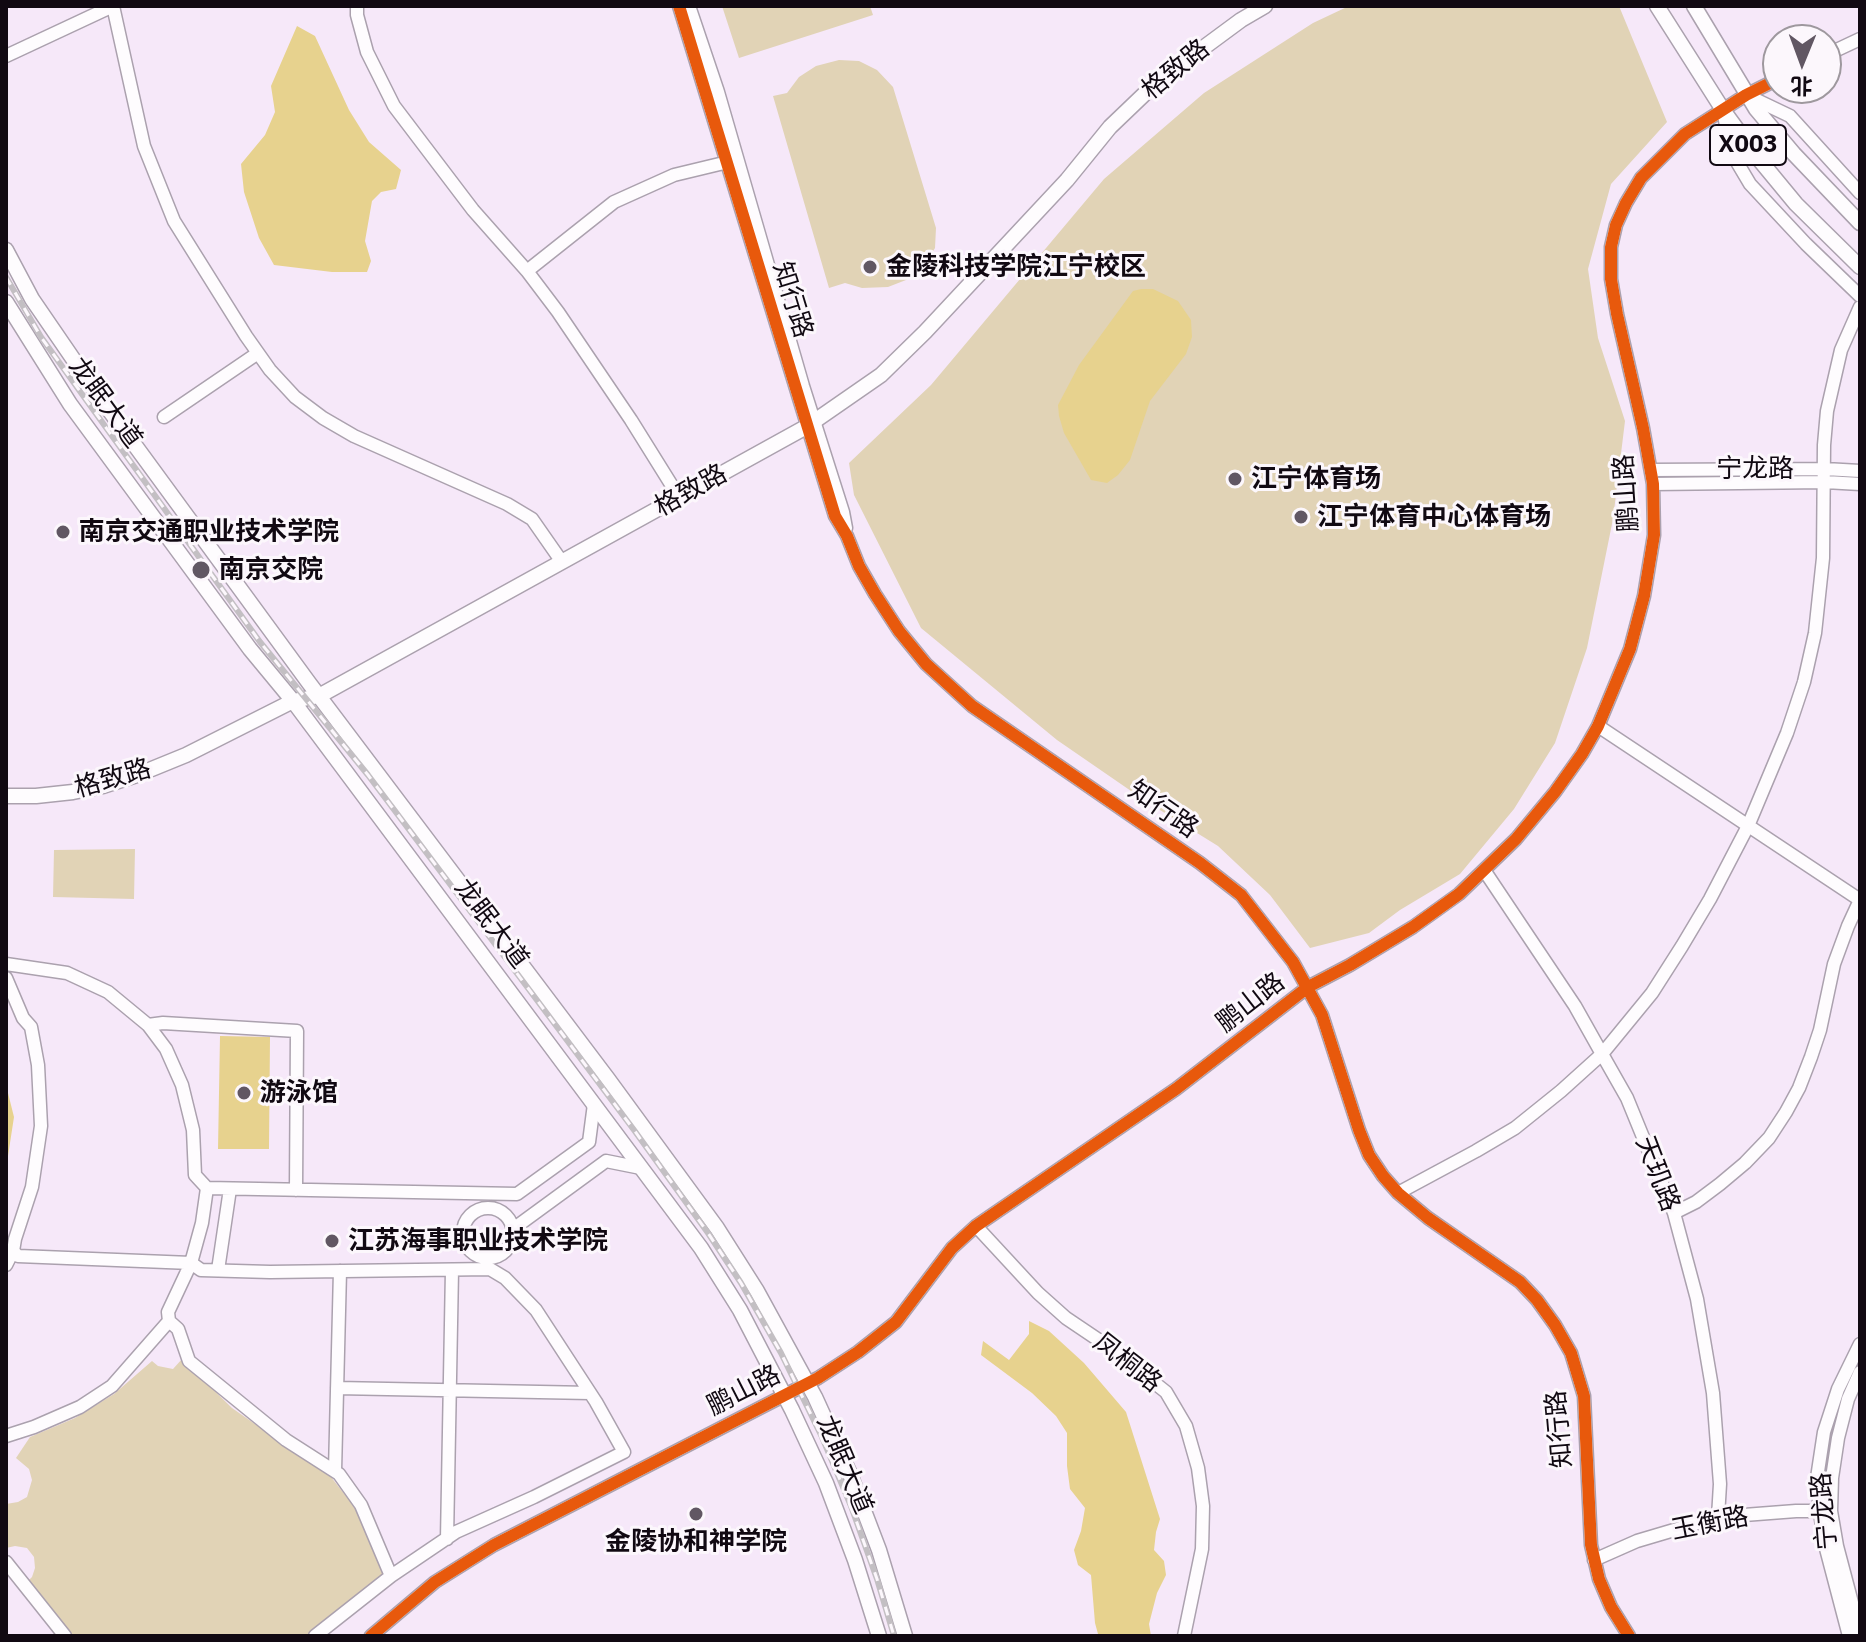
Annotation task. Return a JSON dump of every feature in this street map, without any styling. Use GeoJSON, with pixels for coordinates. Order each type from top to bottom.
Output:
{"type":"FeatureCollection","features":[{"type":"Feature","properties":{"kind":"main road","name":"格致路"},"geometry":{"type":"LineString","coordinates":[[6,796],[73,792],[126,779],[186,755],[293,701],[319,696],[811,424],[881,375],[1067,180],[1110,127],[1157,82],[1265,6]]}},
{"type":"Feature","properties":{"kind":"main road","name":"X003"},"geometry":{"type":"LineString","coordinates":[[1657,6],[1723,110],[1758,158],[1796,204],[1860,267]]}},
{"type":"Feature","properties":{"kind":"main road","name":"X003"},"geometry":{"type":"LineString","coordinates":[[1694,6],[1746,95],[1794,154],[1860,223]]}},
{"type":"Feature","properties":{"kind":"main road","name":"龙眠大道"},"geometry":{"type":"LineString","coordinates":[[6,250],[32,299],[93,388],[717,1228],[757,1291],[807,1383],[850,1474],[879,1550],[905,1636]]}},
{"type":"Feature","properties":{"kind":"main road","name":"龙眠大道"},"geometry":{"type":"LineString","coordinates":[[6,302],[70,404],[250,649],[293,701],[701,1248],[740,1310],[826,1483],[879,1636]]}},
{"type":"Feature","properties":{"kind":"street"},"geometry":{"type":"LineString","coordinates":[[6,56],[113,6],[144,146],[174,221],[270,370],[295,397],[354,436],[507,504],[532,519],[562,562]]}},
{"type":"Feature","properties":{"kind":"street"},"geometry":{"type":"LineString","coordinates":[[357,6],[367,52],[394,106],[473,210],[527,271],[558,312],[679,497]]}},
{"type":"Feature","properties":{"kind":"street","name":"知行路"},"geometry":{"type":"LineString","coordinates":[[679,6],[811,424],[843,512],[847,536],[875,594],[926,664],[972,706],[1200,863],[1241,895],[1308,987],[1322,1015],[1359,1130],[1369,1155],[1383,1176],[1428,1218],[1520,1282],[1546,1312],[1571,1353],[1584,1396],[1591,1545],[1599,1579],[1611,1607],[1629,1636]]}},
{"type":"Feature","properties":{"kind":"street","name":"知行路"},"geometry":{"type":"LineString","coordinates":[[689,6],[718,92],[803,386],[811,424]]}},
{"type":"Feature","properties":{"kind":"street","name":"鹏山路"},"geometry":{"type":"LineString","coordinates":[[371,1636],[435,1582],[494,1545],[807,1383],[858,1352],[896,1322],[952,1248],[976,1226],[1176,1089],[1308,987],[1413,927],[1459,894],[1516,839],[1555,792],[1598,726],[1630,649],[1644,596],[1654,535],[1651,470],[1611,279],[1611,247],[1616,225],[1641,178],[1685,134],[1762,87]]}},
{"type":"Feature","properties":{"kind":"street"},"geometry":{"type":"LineString","coordinates":[[1746,95],[1790,116],[1860,193]]}},
{"type":"Feature","properties":{"kind":"street"},"geometry":{"type":"LineString","coordinates":[[1723,110],[1731,152],[1750,184],[1860,296]]}},
{"type":"Feature","properties":{"kind":"street"},"geometry":{"type":"LineString","coordinates":[[527,271],[614,202],[674,175],[728,162]]}},
{"type":"Feature","properties":{"kind":"street"},"geometry":{"type":"LineString","coordinates":[[1398,1193],[1515,1128],[1602,1054],[1652,993],[1710,899],[1748,826],[1787,733],[1804,682],[1815,633],[1823,558],[1827,411],[1841,350],[1860,307]]}},
{"type":"Feature","properties":{"kind":"street"},"geometry":{"type":"LineString","coordinates":[[164,417],[258,353]]}},
{"type":"Feature","properties":{"kind":"street","name":"宁龙路"},"geometry":{"type":"LineString","coordinates":[[1651,470],[1825,475],[1860,484]]}},
{"type":"Feature","properties":{"kind":"street","name":"宁龙路"},"geometry":{"type":"LineString","coordinates":[[1653,484],[1860,471]]}},
{"type":"Feature","properties":{"kind":"street"},"geometry":{"type":"LineString","coordinates":[[1598,726],[1860,900],[1834,964],[1811,1057],[1786,1112],[1769,1138],[1745,1163],[1696,1202],[1674,1213]]}},
{"type":"Feature","properties":{"kind":"street","name":"天玑路"},"geometry":{"type":"LineString","coordinates":[[1484,870],[1575,1006],[1627,1098],[1674,1213],[1697,1299],[1713,1393],[1719,1456],[1718,1517]]}},
{"type":"Feature","properties":{"kind":"street"},"geometry":{"type":"LineString","coordinates":[[6,964],[67,973],[108,992],[148,1025],[166,1049],[182,1085],[193,1130],[195,1175],[207,1188],[517,1194],[589,1142],[594,1104]]}},
{"type":"Feature","properties":{"kind":"street"},"geometry":{"type":"LineString","coordinates":[[6,978],[23,1018],[31,1027],[38,1065],[41,1126],[32,1187],[6,1265]]}},
{"type":"Feature","properties":{"kind":"street"},"geometry":{"type":"LineString","coordinates":[[148,1025],[163,1023],[297,1031],[296,1190]]}},
{"type":"Feature","properties":{"kind":"street"},"geometry":{"type":"LineString","coordinates":[[513,1229],[606,1161],[641,1168]]}},
{"type":"Feature","properties":{"kind":"street"},"geometry":{"type":"LineString","coordinates":[[207,1188],[202,1223],[191,1263],[168,1312],[169,1321],[178,1329],[189,1361],[286,1440],[339,1474],[361,1505],[391,1576]]}},
{"type":"Feature","properties":{"kind":"street"},"geometry":{"type":"LineString","coordinates":[[218,1270],[230,1189]]}},
{"type":"Feature","properties":{"kind":"street"},"geometry":{"type":"LineString","coordinates":[[488,1208],[489,1194]]}},
{"type":"Feature","properties":{"kind":"street"},"geometry":{"type":"LineString","coordinates":[[13,1251],[18,1256],[191,1263],[201,1270],[452,1270],[491,1264],[505,1251],[513,1237],[510,1221],[504,1214],[488,1208],[472,1213],[463,1228],[469,1251],[491,1264],[536,1310],[624,1452],[456,1532],[391,1576],[315,1636]]}},
{"type":"Feature","properties":{"kind":"street","name":"凤桐路"},"geometry":{"type":"LineString","coordinates":[[976,1226],[1038,1293],[1066,1318],[1112,1349],[1166,1392],[1186,1426],[1198,1468],[1203,1506],[1202,1549],[1184,1636]]}},
{"type":"Feature","properties":{"kind":"street"},"geometry":{"type":"LineString","coordinates":[[447,1539],[452,1270]]}},
{"type":"Feature","properties":{"kind":"street"},"geometry":{"type":"LineString","coordinates":[[335,1471],[340,1271]]}},
{"type":"Feature","properties":{"kind":"street"},"geometry":{"type":"LineString","coordinates":[[6,1436],[80,1407],[112,1386],[169,1321]]}},
{"type":"Feature","properties":{"kind":"street","name":"宁龙路"},"geometry":{"type":"LineString","coordinates":[[1860,1344],[1838,1389],[1824,1432],[1817,1478],[1860,1633]]}},
{"type":"Feature","properties":{"kind":"street","name":"宁龙路"},"geometry":{"type":"LineString","coordinates":[[1849,1636],[1824,1541],[1825,1512],[1838,1438],[1848,1399],[1860,1372]]}},
{"type":"Feature","properties":{"kind":"street"},"geometry":{"type":"LineString","coordinates":[[337,1388],[590,1393]]}},
{"type":"Feature","properties":{"kind":"street","name":"玉衡路"},"geometry":{"type":"LineString","coordinates":[[1594,1560],[1637,1541],[1718,1517],[1825,1512]]}},
{"type":"Feature","properties":{"kind":"street"},"geometry":{"type":"LineString","coordinates":[[6,1562],[65,1636]]}},
{"type":"Feature","properties":{"kind":"shaded area"},"geometry":{"type":"Polygon","coordinates":[[[722,6],[870,6],[873,15],[739,58],[722,6]]]}},
{"type":"Feature","properties":{"kind":"shaded area","name":"江宁体育场"},"geometry":{"type":"Polygon","coordinates":[[[1349,6],[1619,6],[1667,122],[1611,184],[1588,269],[1598,338],[1625,421],[1613,519],[1587,648],[1555,743],[1514,809],[1460,874],[1400,910],[1369,933],[1310,948],[1270,895],[1218,846],[1057,740],[921,628],[854,495],[849,463],[931,385],[1104,179],[1204,93],[1313,23],[1349,6]]]}},
{"type":"Feature","properties":{"kind":"shaded area"},"geometry":{"type":"Polygon","coordinates":[[[297,26],[315,36],[349,110],[369,142],[401,170],[396,189],[381,192],[372,201],[365,241],[371,261],[367,272],[332,272],[274,265],[259,238],[244,192],[241,164],[265,135],[275,112],[271,86],[297,26]]]}},
{"type":"Feature","properties":{"kind":"shaded area"},"geometry":{"type":"Polygon","coordinates":[[[839,60],[859,61],[877,70],[893,87],[936,228],[935,248],[923,268],[906,280],[888,287],[862,288],[845,283],[829,288],[773,96],[787,93],[799,77],[816,66],[839,60]]]}},
{"type":"Feature","properties":{"kind":"shaded area"},"geometry":{"type":"Polygon","coordinates":[[[1153,289],[1178,301],[1191,320],[1192,337],[1186,354],[1150,401],[1130,460],[1107,483],[1091,480],[1064,433],[1058,405],[1079,365],[1133,291],[1153,289]]]}},
{"type":"Feature","properties":{"kind":"shaded area"},"geometry":{"type":"Polygon","coordinates":[[[135,849],[134,899],[53,897],[54,850],[135,849]]]}},
{"type":"Feature","properties":{"kind":"shaded area","name":"游泳馆"},"geometry":{"type":"Polygon","coordinates":[[[220,1036],[270,1037],[269,1149],[218,1149],[220,1036]]]}},
{"type":"Feature","properties":{"kind":"shaded area"},"geometry":{"type":"Polygon","coordinates":[[[6,1085],[14,1117],[6,1169],[6,1085]]]}},
{"type":"Feature","properties":{"kind":"shaded area"},"geometry":{"type":"Polygon","coordinates":[[[1029,1321],[1049,1331],[1084,1363],[1126,1412],[1160,1519],[1154,1550],[1164,1561],[1166,1575],[1157,1593],[1149,1624],[1151,1636],[1098,1634],[1091,1575],[1078,1565],[1074,1550],[1085,1508],[1070,1489],[1067,1433],[1056,1416],[1032,1393],[981,1355],[983,1341],[1009,1360],[1029,1334],[1029,1321]]]}},
{"type":"Feature","properties":{"kind":"shaded area"},"geometry":{"type":"Polygon","coordinates":[[[182,1359],[232,1408],[331,1477],[357,1510],[383,1574],[310,1636],[72,1636],[28,1581],[35,1568],[34,1557],[27,1548],[6,1548],[6,1504],[27,1497],[32,1480],[29,1469],[16,1458],[30,1437],[75,1418],[114,1394],[152,1361],[158,1366],[173,1369],[182,1359]]]}},
{"type":"Feature","properties":{"kind":"railway"},"geometry":{"type":"LineString","coordinates":[[6,277],[41,337],[260,642],[368,775],[504,956],[634,1130],[741,1283],[781,1353],[822,1437],[851,1506],[894,1636]]}},
{"type":"Feature","properties":{"kind":"cycle path"},"geometry":{"type":"LineString","coordinates":[[679,6],[835,516],[875,594],[926,664],[972,706],[1200,863],[1241,895],[1293,962],[1322,1015],[1359,1130],[1369,1155],[1383,1176],[1428,1218],[1520,1282],[1555,1325],[1571,1353],[1584,1396],[1591,1545],[1599,1579],[1611,1607],[1629,1636]]}},
{"type":"Feature","properties":{"kind":"cycle path"},"geometry":{"type":"LineString","coordinates":[[371,1636],[435,1582],[494,1545],[818,1378],[858,1352],[896,1322],[952,1248],[976,1226],[1176,1089],[1308,987],[1413,927],[1459,894],[1516,839],[1555,792],[1598,726],[1630,649],[1644,596],[1654,535],[1653,484],[1611,279],[1611,247],[1616,225],[1641,178],[1685,134],[1762,87]]}},
{"type":"Feature","properties":{"kind":"place","name":"金陵科技学院江宁校区"},"geometry":{"type":"Point","coordinates":[870,267]}},
{"type":"Feature","properties":{"kind":"place","name":"江宁体育场"},"geometry":{"type":"Point","coordinates":[1235,479]}},
{"type":"Feature","properties":{"kind":"place","name":"江宁体育中心体育场"},"geometry":{"type":"Point","coordinates":[1301,517]}},
{"type":"Feature","properties":{"kind":"place","name":"南京交通职业技术学院"},"geometry":{"type":"Point","coordinates":[63,532]}},
{"type":"Feature","properties":{"kind":"place","name":"南京交院"},"geometry":{"type":"Point","coordinates":[201,570]}},
{"type":"Feature","properties":{"kind":"place","name":"游泳馆"},"geometry":{"type":"Point","coordinates":[244,1093]}},
{"type":"Feature","properties":{"kind":"place","name":"江苏海事职业技术学院"},"geometry":{"type":"Point","coordinates":[332,1241]}},
{"type":"Feature","properties":{"kind":"place","name":"金陵协和神学院"},"geometry":{"type":"Point","coordinates":[696,1514]}}]}
